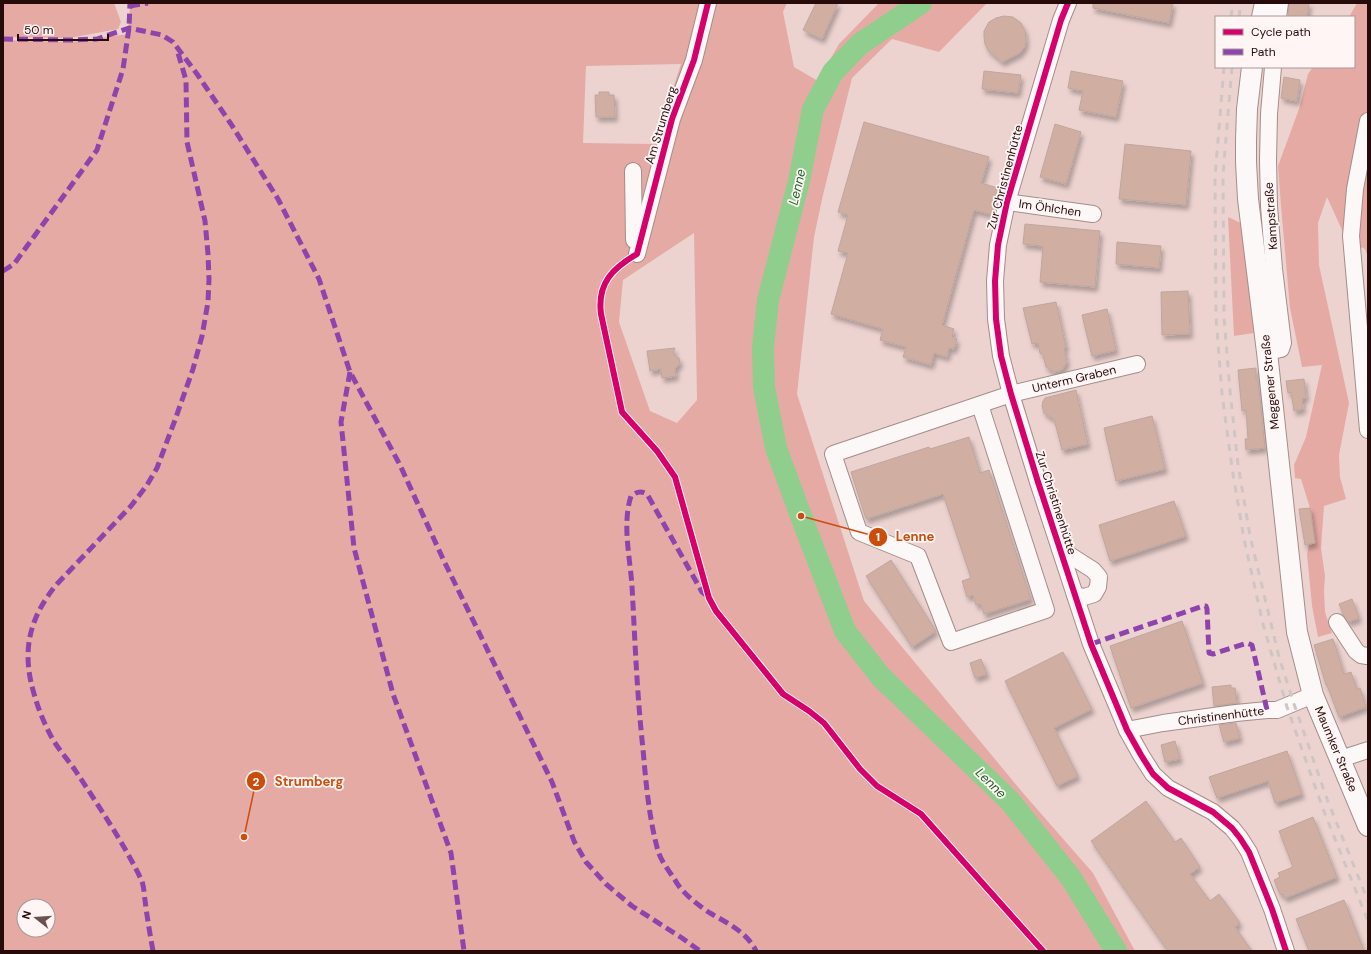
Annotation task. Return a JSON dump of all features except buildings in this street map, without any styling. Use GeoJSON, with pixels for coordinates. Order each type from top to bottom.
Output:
{"type":"FeatureCollection","features":[{"type":"Feature","properties":{"kind":"main road"},"geometry":{"type":"LineString","coordinates":[[1262,16],[1265,3]]}},
{"type":"Feature","properties":{"kind":"main road","name":"Meggener Straße"},"geometry":{"type":"LineString","coordinates":[[1252,68],[1247,109],[1246,162],[1253,246],[1267,352],[1297,632],[1314,695]]}},
{"type":"Feature","properties":{"kind":"main road","name":"Maumker Straße"},"geometry":{"type":"LineString","coordinates":[[1314,695],[1368,826]]}},
{"type":"Feature","properties":{"kind":"street","name":"Am Strumberg"},"geometry":{"type":"LineString","coordinates":[[633,171],[634,244],[637,254],[672,119],[694,60],[708,3]]}},
{"type":"Feature","properties":{"kind":"street","name":"Zur Christinenhütte"},"geometry":{"type":"LineString","coordinates":[[1068,3],[1061,20],[1007,202],[998,245],[996,319],[1001,356],[1011,394],[1091,644],[1127,730],[1153,774],[1160,781],[1168,788],[1213,812],[1232,828],[1240,838],[1249,852],[1272,909],[1286,951]]}},
{"type":"Feature","properties":{"kind":"street"},"geometry":{"type":"LineString","coordinates":[[1278,16],[1280,3]]}},
{"type":"Feature","properties":{"kind":"street","name":"Kampstraße"},"geometry":{"type":"LineString","coordinates":[[1267,352],[1281,349],[1282,342],[1274,269],[1269,198],[1269,114],[1273,68]]}},
{"type":"Feature","properties":{"kind":"street"},"geometry":{"type":"LineString","coordinates":[[1368,121],[1355,189],[1351,236],[1368,430]]}},
{"type":"Feature","properties":{"kind":"street","name":"Im Öhlchen"},"geometry":{"type":"LineString","coordinates":[[1007,202],[1093,214]]}},
{"type":"Feature","properties":{"kind":"street","name":"Unterm Graben"},"geometry":{"type":"LineString","coordinates":[[980,405],[1046,610],[951,642],[918,556],[859,532],[833,454],[1011,394],[1137,364]]}},
{"type":"Feature","properties":{"kind":"street"},"geometry":{"type":"LineString","coordinates":[[1060,549],[1093,570],[1099,577],[1098,587],[1094,594],[1084,597],[1075,595]]}},
{"type":"Feature","properties":{"kind":"street"},"geometry":{"type":"LineString","coordinates":[[1337,622],[1356,651],[1368,659]]}},
{"type":"Feature","properties":{"kind":"street","name":"Christinenhütte"},"geometry":{"type":"LineString","coordinates":[[1127,730],[1236,712],[1277,710],[1314,695]]}},
{"type":"Feature","properties":{"kind":"street"},"geometry":{"type":"LineString","coordinates":[[1340,760],[1368,750]]}},
{"type":"Feature","properties":{"kind":"shaded area"},"geometry":{"type":"Polygon","coordinates":[[[3,3],[114,3],[121,22],[118,29],[70,38],[3,37],[3,3]]]}},
{"type":"Feature","properties":{"kind":"shaded area"},"geometry":{"type":"Polygon","coordinates":[[[127,3],[787,3],[783,12],[794,67],[818,81],[839,44],[879,3],[987,3],[939,52],[892,39],[852,78],[814,237],[797,394],[864,601],[1023,793],[1093,873],[1135,951],[3,951],[3,40],[71,42],[128,34],[130,7],[127,3]],[[681,64],[586,66],[583,143],[655,144],[681,64]],[[694,233],[623,280],[619,322],[650,411],[677,423],[697,400],[694,233]]]}},
{"type":"Feature","properties":{"kind":"shaded area"},"geometry":{"type":"Polygon","coordinates":[[[1357,3],[1368,3],[1368,257],[1365,249],[1347,241],[1327,197],[1318,223],[1319,265],[1349,403],[1339,455],[1340,477],[1346,499],[1324,506],[1321,548],[1325,576],[1325,612],[1332,633],[1318,637],[1312,606],[1307,554],[1310,541],[1310,508],[1301,479],[1295,478],[1294,465],[1306,437],[1322,365],[1302,367],[1290,308],[1278,166],[1299,109],[1308,74],[1312,68],[1355,68],[1355,16],[1350,16],[1357,3]]]}},
{"type":"Feature","properties":{"kind":"shaded area"},"geometry":{"type":"Polygon","coordinates":[[[1228,217],[1241,223],[1254,333],[1234,336],[1228,217]]]}},
{"type":"Feature","properties":{"kind":"waterway","name":"Lenne"},"geometry":{"type":"LineString","coordinates":[[921,3],[860,44],[833,72],[813,109],[799,181],[768,300],[763,347],[764,387],[776,448],[845,631],[881,677],[1010,801],[1071,878],[1116,951]]}},
{"type":"Feature","properties":{"kind":"railway"},"geometry":{"type":"LineString","coordinates":[[1231,16],[1233,3]]}},
{"type":"Feature","properties":{"kind":"railway"},"geometry":{"type":"LineString","coordinates":[[1239,16],[1241,3]]}},
{"type":"Feature","properties":{"kind":"railway"},"geometry":{"type":"LineString","coordinates":[[1224,68],[1215,177],[1216,317],[1222,394],[1232,468],[1244,539],[1263,624],[1287,707],[1323,809],[1368,921]]}},
{"type":"Feature","properties":{"kind":"railway"},"geometry":{"type":"LineString","coordinates":[[1232,68],[1223,174],[1224,317],[1238,464],[1250,536],[1279,657],[1327,799],[1368,901]]}},
{"type":"Feature","properties":{"kind":"marked path"},"geometry":{"type":"LineString","coordinates":[[3,271],[14,264],[97,150],[123,69],[129,28],[130,3]]}},
{"type":"Feature","properties":{"kind":"marked path"},"geometry":{"type":"LineString","coordinates":[[130,6],[148,3]]}},
{"type":"Feature","properties":{"kind":"marked path"},"geometry":{"type":"LineString","coordinates":[[3,39],[97,39],[129,28],[162,35],[173,42],[231,124],[278,199],[319,279],[350,372],[400,465],[444,561],[552,782],[574,841],[586,862],[606,884],[632,906],[700,951]]}},
{"type":"Feature","properties":{"kind":"marked path"},"geometry":{"type":"LineString","coordinates":[[153,951],[142,881],[110,824],[49,733],[35,697],[28,666],[28,651],[34,624],[39,610],[47,597],[57,584],[131,506],[147,485],[157,468],[193,369],[202,336],[208,302],[208,254],[205,221],[187,142],[186,80],[178,53]]}},
{"type":"Feature","properties":{"kind":"marked path"},"geometry":{"type":"LineString","coordinates":[[350,372],[341,422],[354,548],[393,694],[451,853],[464,951]]}},
{"type":"Feature","properties":{"kind":"marked path"},"geometry":{"type":"LineString","coordinates":[[706,595],[702,592],[647,494],[642,492],[635,493],[631,496],[628,507],[627,541],[632,586],[636,668],[645,775],[652,826],[658,851],[665,866],[686,894],[705,910],[730,924],[742,933],[756,951]]}},
{"type":"Feature","properties":{"kind":"marked path"},"geometry":{"type":"LineString","coordinates":[[1091,644],[1206,606],[1209,653],[1213,654],[1247,643],[1252,645],[1267,710]]}},
{"type":"Feature","properties":{"kind":"cycle path"},"geometry":{"type":"LineString","coordinates":[[708,3],[694,60],[672,119],[637,254],[628,259],[608,278],[604,285],[600,303],[622,412],[657,451],[675,477],[709,598],[716,611],[783,694],[824,723],[860,769],[877,786],[921,814],[1043,951]]}},
{"type":"Feature","properties":{"kind":"cycle path"},"geometry":{"type":"LineString","coordinates":[[1068,3],[1061,20],[1007,202],[998,245],[995,281],[996,319],[1001,356],[1038,482],[1091,644],[1127,730],[1153,774],[1168,788],[1213,812],[1232,828],[1240,838],[1249,852],[1272,909],[1286,951]]}},
{"type":"Feature","properties":{"kind":"place","name":"Lenne"},"geometry":{"type":"Point","coordinates":[801,516]}},
{"type":"Feature","properties":{"kind":"place","name":"Strumberg"},"geometry":{"type":"Point","coordinates":[244,837]}}]}
